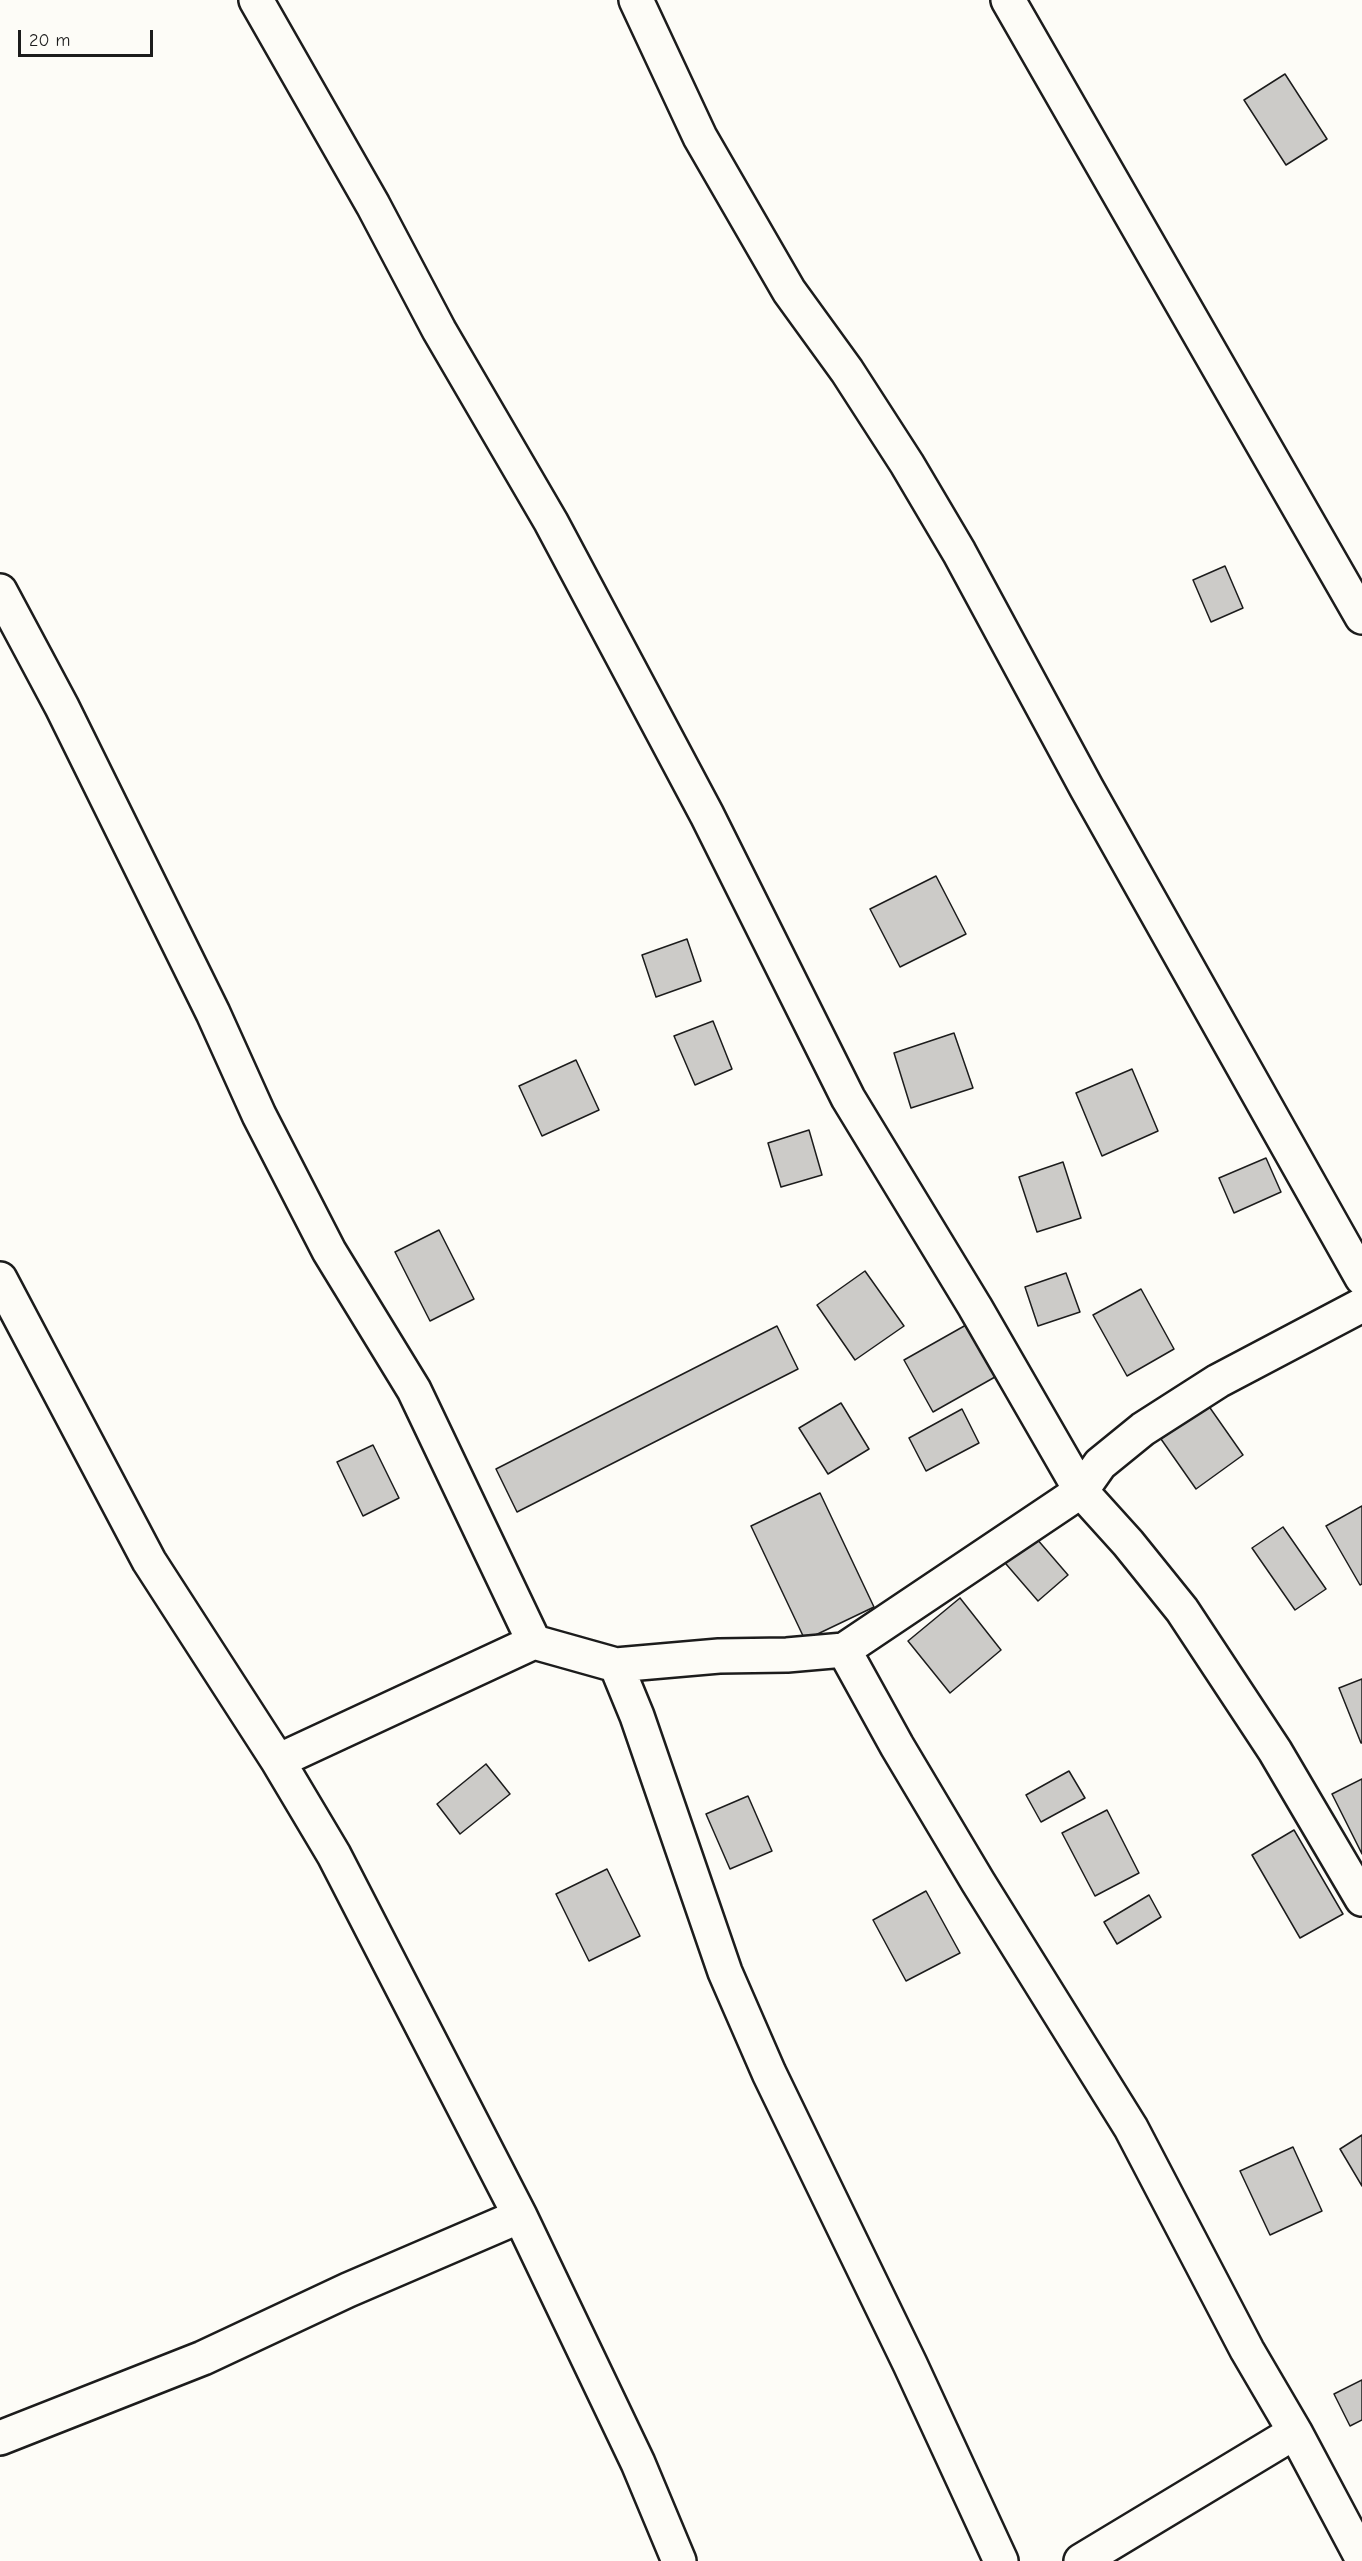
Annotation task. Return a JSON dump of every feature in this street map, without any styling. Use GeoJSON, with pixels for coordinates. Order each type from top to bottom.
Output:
{"type":"FeatureCollection","features":[{"type":"Feature","properties":{"kind":"street"},"geometry":{"type":"LineString","coordinates":[[256,0],[362,185],[439,330],[557,533],[707,815],[848,1098],[975,1307],[1081,1491],[1182,1610],[1275,1751],[1362,1899]]}},
{"type":"Feature","properties":{"kind":"street"},"geometry":{"type":"LineString","coordinates":[[636,0],[700,137],[789,291],[847,371],[907,464],[959,552],[1086,787],[1362,1278]]}},
{"type":"Feature","properties":{"kind":"street"},"geometry":{"type":"LineString","coordinates":[[1008,0],[1362,618]]}},
{"type":"Feature","properties":{"kind":"street"},"geometry":{"type":"LineString","coordinates":[[0,591],[62,707],[213,1013],[259,1115],[329,1251],[414,1390],[534,1642]]}},
{"type":"Feature","properties":{"kind":"street"},"geometry":{"type":"LineString","coordinates":[[0,1279],[149,1561],[278,1761],[334,1856],[520,2216],[638,2463],[679,2561]]}},
{"type":"Feature","properties":{"kind":"street"},"geometry":{"type":"LineString","coordinates":[[278,1761],[534,1642],[616,1665],[719,1656],[787,1655],[844,1650],[1081,1491],[1100,1464],[1143,1429],[1218,1381],[1362,1305]]}},
{"type":"Feature","properties":{"kind":"street"},"geometry":{"type":"LineString","coordinates":[[844,1650],[897,1746],[978,1882],[1131,2128],[1247,2350],[1295,2432],[1362,2558]]}},
{"type":"Feature","properties":{"kind":"street"},"geometry":{"type":"LineString","coordinates":[[616,1665],[637,1716],[725,1972],[769,2073],[910,2364],[1001,2561]]}},
{"type":"Feature","properties":{"kind":"street"},"geometry":{"type":"LineString","coordinates":[[0,2438],[203,2358],[520,2216]]}},
{"type":"Feature","properties":{"kind":"street"},"geometry":{"type":"LineString","coordinates":[[1081,2561],[1295,2432]]}},
{"type":"Feature","properties":{"kind":"building"},"geometry":{"type":"Polygon","coordinates":[[[1285,74],[1327,139],[1286,165],[1244,100],[1285,74]]]}},
{"type":"Feature","properties":{"kind":"building"},"geometry":{"type":"Polygon","coordinates":[[[1225,566],[1243,608],[1211,622],[1193,580],[1225,566]]]}},
{"type":"Feature","properties":{"kind":"building"},"geometry":{"type":"Polygon","coordinates":[[[936,876],[966,934],[900,967],[870,909],[936,876]]]}},
{"type":"Feature","properties":{"kind":"building"},"geometry":{"type":"Polygon","coordinates":[[[687,939],[701,981],[656,997],[642,955],[687,939]]]}},
{"type":"Feature","properties":{"kind":"building"},"geometry":{"type":"Polygon","coordinates":[[[713,1021],[732,1069],[695,1085],[674,1036],[713,1021]]]}},
{"type":"Feature","properties":{"kind":"building"},"geometry":{"type":"Polygon","coordinates":[[[954,1033],[973,1088],[911,1108],[894,1053],[954,1033]]]}},
{"type":"Feature","properties":{"kind":"building"},"geometry":{"type":"Polygon","coordinates":[[[576,1060],[599,1110],[542,1136],[519,1086],[576,1060]]]}},
{"type":"Feature","properties":{"kind":"building"},"geometry":{"type":"Polygon","coordinates":[[[1132,1069],[1158,1131],[1102,1156],[1076,1093],[1132,1069]]]}},
{"type":"Feature","properties":{"kind":"building"},"geometry":{"type":"Polygon","coordinates":[[[809,1130],[822,1175],[781,1187],[768,1143],[809,1130]]]}},
{"type":"Feature","properties":{"kind":"building"},"geometry":{"type":"Polygon","coordinates":[[[1266,1158],[1281,1192],[1234,1213],[1219,1178],[1266,1158]]]}},
{"type":"Feature","properties":{"kind":"building"},"geometry":{"type":"Polygon","coordinates":[[[1063,1162],[1081,1218],[1037,1232],[1019,1177],[1063,1162]]]}},
{"type":"Feature","properties":{"kind":"building"},"geometry":{"type":"Polygon","coordinates":[[[439,1230],[474,1299],[430,1321],[395,1252],[439,1230]]]}},
{"type":"Feature","properties":{"kind":"building"},"geometry":{"type":"Polygon","coordinates":[[[865,1271],[904,1326],[855,1360],[817,1305],[865,1271]]]}},
{"type":"Feature","properties":{"kind":"building"},"geometry":{"type":"Polygon","coordinates":[[[1066,1273],[1080,1312],[1038,1326],[1025,1287],[1066,1273]]]}},
{"type":"Feature","properties":{"kind":"building"},"geometry":{"type":"Polygon","coordinates":[[[1141,1289],[1174,1349],[1127,1376],[1093,1315],[1141,1289]]]}},
{"type":"Feature","properties":{"kind":"building"},"geometry":{"type":"Polygon","coordinates":[[[966,1325],[995,1377],[933,1412],[904,1360],[966,1325]]]}},
{"type":"Feature","properties":{"kind":"building"},"geometry":{"type":"Polygon","coordinates":[[[777,1326],[798,1369],[517,1512],[496,1469],[777,1326]]]}},
{"type":"Feature","properties":{"kind":"building"},"geometry":{"type":"Polygon","coordinates":[[[841,1403],[869,1449],[828,1474],[799,1428],[841,1403]]]}},
{"type":"Feature","properties":{"kind":"building"},"geometry":{"type":"Polygon","coordinates":[[[1208,1405],[1243,1455],[1196,1489],[1161,1439],[1208,1405]]]}},
{"type":"Feature","properties":{"kind":"building"},"geometry":{"type":"Polygon","coordinates":[[[962,1409],[979,1443],[926,1471],[909,1438],[962,1409]]]}},
{"type":"Feature","properties":{"kind":"building"},"geometry":{"type":"Polygon","coordinates":[[[373,1445],[399,1498],[363,1516],[337,1462],[373,1445]]]}},
{"type":"Feature","properties":{"kind":"building"},"geometry":{"type":"Polygon","coordinates":[[[820,1493],[874,1607],[805,1640],[751,1526],[820,1493]]]}},
{"type":"Feature","properties":{"kind":"building"},"geometry":{"type":"Polygon","coordinates":[[[1362,1506],[1362,1584],[1360,1585],[1326,1526],[1362,1506]]]}},
{"type":"Feature","properties":{"kind":"building"},"geometry":{"type":"Polygon","coordinates":[[[1283,1527],[1326,1589],[1295,1610],[1252,1548],[1283,1527]]]}},
{"type":"Feature","properties":{"kind":"building"},"geometry":{"type":"Polygon","coordinates":[[[1030,1531],[1068,1575],[1038,1601],[1000,1557],[1030,1531]]]}},
{"type":"Feature","properties":{"kind":"building"},"geometry":{"type":"Polygon","coordinates":[[[960,1598],[1001,1650],[950,1693],[908,1641],[960,1598]]]}},
{"type":"Feature","properties":{"kind":"building"},"geometry":{"type":"Polygon","coordinates":[[[1362,1679],[1362,1743],[1361,1743],[1339,1688],[1362,1679]]]}},
{"type":"Feature","properties":{"kind":"building"},"geometry":{"type":"Polygon","coordinates":[[[486,1764],[510,1794],[460,1834],[437,1804],[486,1764]]]}},
{"type":"Feature","properties":{"kind":"building"},"geometry":{"type":"Polygon","coordinates":[[[1069,1771],[1085,1798],[1041,1822],[1026,1795],[1069,1771]]]}},
{"type":"Feature","properties":{"kind":"building"},"geometry":{"type":"Polygon","coordinates":[[[1362,1779],[1362,1854],[1332,1794],[1362,1779]]]}},
{"type":"Feature","properties":{"kind":"building"},"geometry":{"type":"Polygon","coordinates":[[[748,1796],[772,1851],[730,1869],[706,1814],[748,1796]]]}},
{"type":"Feature","properties":{"kind":"building"},"geometry":{"type":"Polygon","coordinates":[[[1107,1810],[1139,1873],[1095,1896],[1062,1833],[1107,1810]]]}},
{"type":"Feature","properties":{"kind":"building"},"geometry":{"type":"Polygon","coordinates":[[[1294,1830],[1343,1914],[1300,1938],[1252,1855],[1294,1830]]]}},
{"type":"Feature","properties":{"kind":"building"},"geometry":{"type":"Polygon","coordinates":[[[607,1869],[640,1936],[589,1961],[556,1894],[607,1869]]]}},
{"type":"Feature","properties":{"kind":"building"},"geometry":{"type":"Polygon","coordinates":[[[926,1891],[960,1953],[906,1981],[873,1920],[926,1891]]]}},
{"type":"Feature","properties":{"kind":"building"},"geometry":{"type":"Polygon","coordinates":[[[1149,1895],[1161,1917],[1117,1944],[1104,1922],[1149,1895]]]}},
{"type":"Feature","properties":{"kind":"building"},"geometry":{"type":"Polygon","coordinates":[[[1362,2135],[1362,2186],[1340,2149],[1362,2135]]]}},
{"type":"Feature","properties":{"kind":"building"},"geometry":{"type":"Polygon","coordinates":[[[1293,2147],[1322,2211],[1270,2235],[1240,2171],[1293,2147]]]}},
{"type":"Feature","properties":{"kind":"building"},"geometry":{"type":"Polygon","coordinates":[[[1362,2380],[1362,2420],[1350,2426],[1334,2394],[1362,2380]]]}}]}
